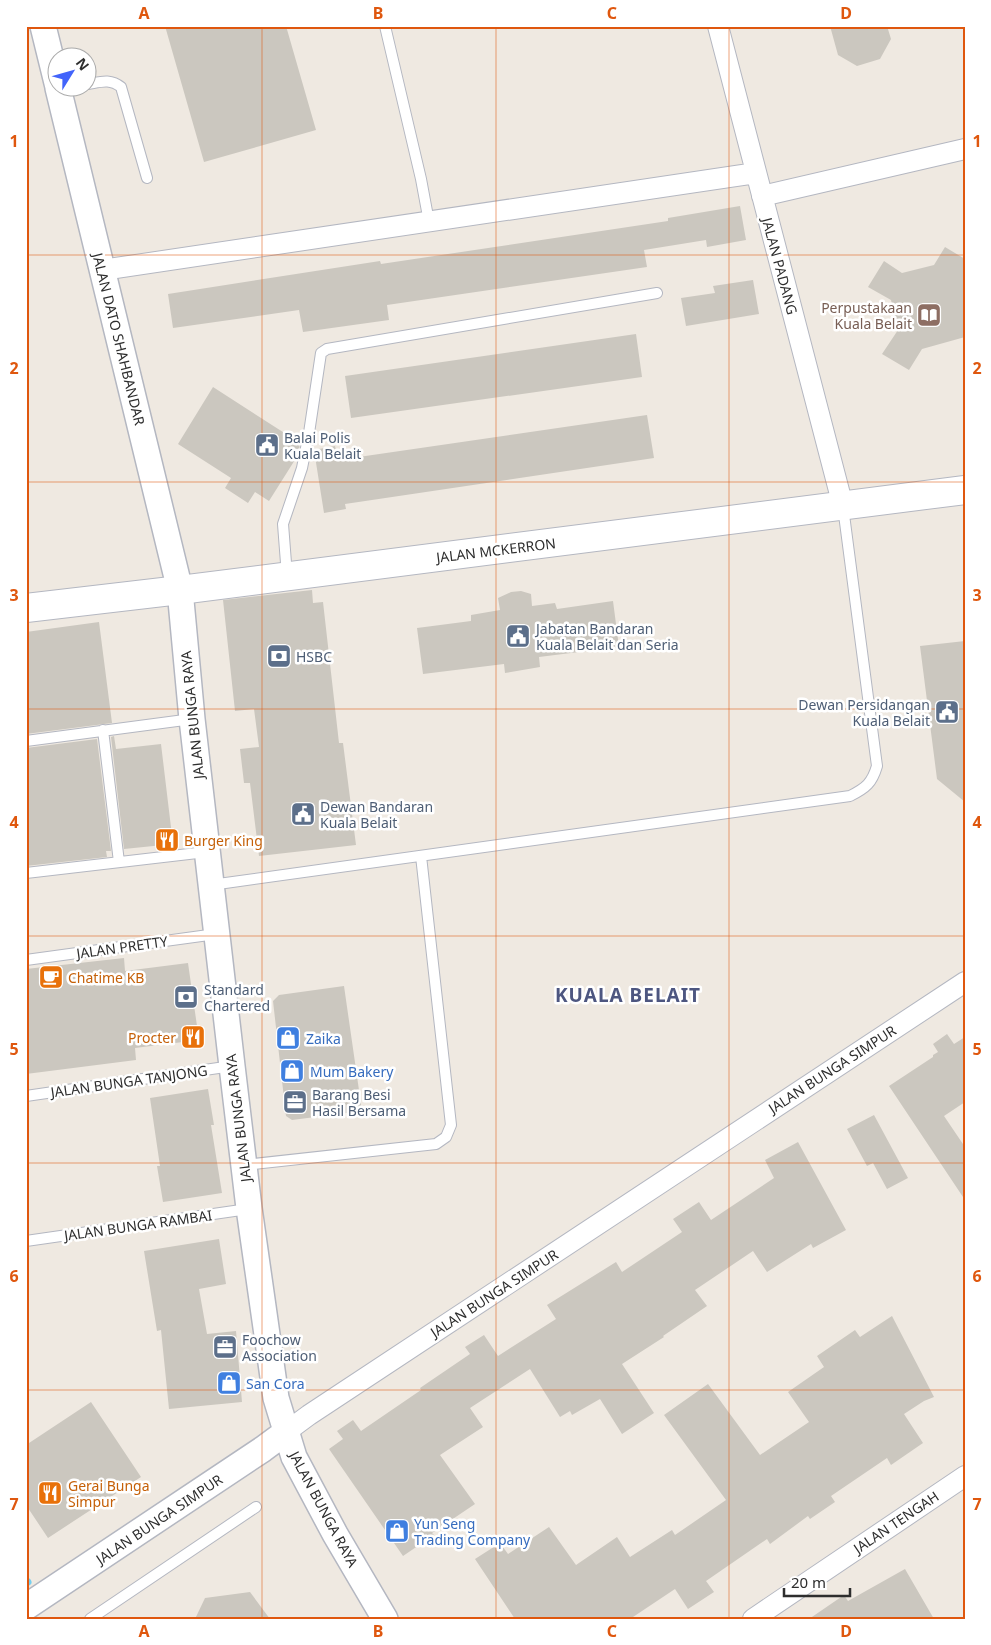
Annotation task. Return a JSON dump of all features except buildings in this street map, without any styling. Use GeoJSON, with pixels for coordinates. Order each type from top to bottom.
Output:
{"type":"FeatureCollection","features":[{"type":"Feature","properties":{"kind":"main road","name":"JALAN MCKERRON"},"geometry":{"type":"LineString","coordinates":[[26,608],[965,490]]}},
{"type":"Feature","properties":{"kind":"street","name":"JALAN DATO SHAHBANDAR"},"geometry":{"type":"LineString","coordinates":[[43,26],[49,48]]}},
{"type":"Feature","properties":{"kind":"street","name":"JALAN PADANG"},"geometry":{"type":"LineString","coordinates":[[718,26],[843,506]]}},
{"type":"Feature","properties":{"kind":"street","name":"JALAN DATO SHAHBANDAR"},"geometry":{"type":"LineString","coordinates":[[63,98],[102,270],[180,590]]}},
{"type":"Feature","properties":{"kind":"street"},"geometry":{"type":"LineString","coordinates":[[762,196],[965,149]]}},
{"type":"Feature","properties":{"kind":"street"},"geometry":{"type":"LineString","coordinates":[[102,270],[756,173]]}},
{"type":"Feature","properties":{"kind":"street","name":"JALAN BUNGA RAYA"},"geometry":{"type":"LineString","coordinates":[[180,590],[192,720],[232,1066],[249,1208],[276,1398],[294,1458],[385,1619]]}},
{"type":"Feature","properties":{"kind":"street","name":"JALAN BUNGA SIMPUR"},"geometry":{"type":"LineString","coordinates":[[26,1607],[255,1455],[318,1410],[965,982]]}},
{"type":"Feature","properties":{"kind":"street","name":"JALAN TENGAH"},"geometry":{"type":"LineString","coordinates":[[753,1619],[965,1476]]}},
{"type":"Feature","properties":{"kind":"lane"},"geometry":{"type":"LineString","coordinates":[[385,26],[421,179],[429,222]]}},
{"type":"Feature","properties":{"kind":"lane"},"geometry":{"type":"LineString","coordinates":[[98,82],[106,80],[115,82],[121,87],[147,178]]}},
{"type":"Feature","properties":{"kind":"lane"},"geometry":{"type":"LineString","coordinates":[[287,576],[283,524],[302,468],[321,353],[326,349],[657,293]]}},
{"type":"Feature","properties":{"kind":"lane"},"geometry":{"type":"LineString","coordinates":[[211,885],[850,796],[863,790],[873,779],[877,766],[843,506]]}},
{"type":"Feature","properties":{"kind":"lane"},"geometry":{"type":"LineString","coordinates":[[26,741],[192,720]]}},
{"type":"Feature","properties":{"kind":"lane"},"geometry":{"type":"LineString","coordinates":[[104,730],[119,862]]}},
{"type":"Feature","properties":{"kind":"lane"},"geometry":{"type":"LineString","coordinates":[[26,873],[207,852]]}},
{"type":"Feature","properties":{"kind":"lane"},"geometry":{"type":"LineString","coordinates":[[244,1165],[436,1144],[446,1137],[451,1125],[421,856]]}},
{"type":"Feature","properties":{"kind":"lane","name":"JALAN PRETTY"},"geometry":{"type":"LineString","coordinates":[[26,960],[217,934]]}},
{"type":"Feature","properties":{"kind":"lane","name":"JALAN BUNGA TANJONG"},"geometry":{"type":"LineString","coordinates":[[26,1096],[232,1066]]}},
{"type":"Feature","properties":{"kind":"lane","name":"JALAN BUNGA RAMBAI"},"geometry":{"type":"LineString","coordinates":[[26,1241],[249,1208]]}},
{"type":"Feature","properties":{"kind":"lane"},"geometry":{"type":"LineString","coordinates":[[90,1619],[256,1507]]}},
{"type":"Feature","properties":{"kind":"place","name":"Perpustakaan Kuala Belait"},"geometry":{"type":"Point","coordinates":[929,315]}},
{"type":"Feature","properties":{"kind":"place","name":"Balai Polis Kuala Belait"},"geometry":{"type":"Point","coordinates":[267,445]}},
{"type":"Feature","properties":{"kind":"place","name":"Jabatan Bandaran Kuala Belait dan Seria"},"geometry":{"type":"Point","coordinates":[518,636]}},
{"type":"Feature","properties":{"kind":"place","name":"HSBC"},"geometry":{"type":"Point","coordinates":[279,656]}},
{"type":"Feature","properties":{"kind":"place","name":"Dewan Persidangan Kuala Belait"},"geometry":{"type":"Point","coordinates":[947,712]}},
{"type":"Feature","properties":{"kind":"place","name":"Dewan Bandaran Kuala Belait"},"geometry":{"type":"Point","coordinates":[303,814]}},
{"type":"Feature","properties":{"kind":"place","name":"Burger King"},"geometry":{"type":"Point","coordinates":[167,840]}},
{"type":"Feature","properties":{"kind":"place","name":"Chatime KB"},"geometry":{"type":"Point","coordinates":[51,977]}},
{"type":"Feature","properties":{"kind":"place","name":"Standard Chartered"},"geometry":{"type":"Point","coordinates":[186,997]}},
{"type":"Feature","properties":{"kind":"place","name":"Procter"},"geometry":{"type":"Point","coordinates":[193,1037]}},
{"type":"Feature","properties":{"kind":"place","name":"Zaika"},"geometry":{"type":"Point","coordinates":[288,1038]}},
{"type":"Feature","properties":{"kind":"place","name":"Mum Bakery"},"geometry":{"type":"Point","coordinates":[292,1071]}},
{"type":"Feature","properties":{"kind":"place","name":"Barang Besi Hasil Bersama"},"geometry":{"type":"Point","coordinates":[295,1102]}},
{"type":"Feature","properties":{"kind":"place","name":"Foochow Association"},"geometry":{"type":"Point","coordinates":[225,1347]}},
{"type":"Feature","properties":{"kind":"place","name":"San Cora"},"geometry":{"type":"Point","coordinates":[229,1383]}},
{"type":"Feature","properties":{"kind":"place","name":"Gerai Bunga Simpur"},"geometry":{"type":"Point","coordinates":[50,1493]}},
{"type":"Feature","properties":{"kind":"place","name":"Yun Seng Trading Company"},"geometry":{"type":"Point","coordinates":[397,1531]}},
{"type":"Feature","properties":{"kind":"district","name":"KUALA BELAIT"},"geometry":{"type":"Point","coordinates":[628,995]}}]}
